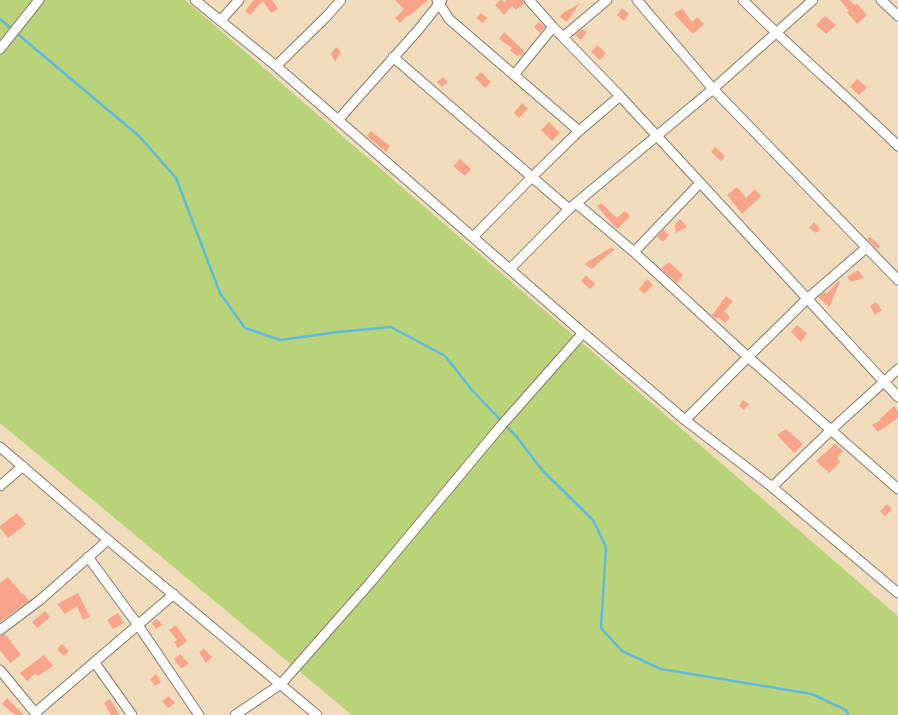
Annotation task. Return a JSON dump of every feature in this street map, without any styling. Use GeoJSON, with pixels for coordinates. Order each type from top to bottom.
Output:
{"type":"FeatureCollection","features":[{"type":"Feature","properties":{"kind":"street"},"geometry":{"type":"LineString","coordinates":[[0,49],[39,0]]}},
{"type":"Feature","properties":{"kind":"street"},"geometry":{"type":"LineString","coordinates":[[195,0],[276,66],[685,420],[772,488],[898,593]]}},
{"type":"Feature","properties":{"kind":"street"},"geometry":{"type":"LineString","coordinates":[[221,20],[239,0]]}},
{"type":"Feature","properties":{"kind":"street"},"geometry":{"type":"LineString","coordinates":[[276,66],[327,16],[341,0]]}},
{"type":"Feature","properties":{"kind":"street"},"geometry":{"type":"LineString","coordinates":[[529,0],[620,96],[898,397]]}},
{"type":"Feature","properties":{"kind":"street"},"geometry":{"type":"LineString","coordinates":[[563,37],[607,0]]}},
{"type":"Feature","properties":{"kind":"street"},"geometry":{"type":"LineString","coordinates":[[637,0],[713,89],[898,280]]}},
{"type":"Feature","properties":{"kind":"street"},"geometry":{"type":"LineString","coordinates":[[743,0],[775,33],[898,146]]}},
{"type":"Feature","properties":{"kind":"street"},"geometry":{"type":"LineString","coordinates":[[510,269],[572,206],[713,89],[813,0]]}},
{"type":"Feature","properties":{"kind":"street"},"geometry":{"type":"LineString","coordinates":[[881,0],[898,16]]}},
{"type":"Feature","properties":{"kind":"street"},"geometry":{"type":"LineString","coordinates":[[338,120],[419,28],[440,1],[449,19],[579,131]]}},
{"type":"Feature","properties":{"kind":"street"},"geometry":{"type":"LineString","coordinates":[[514,75],[553,27]]}},
{"type":"Feature","properties":{"kind":"street"},"geometry":{"type":"LineString","coordinates":[[393,57],[532,177],[634,252],[748,357],[898,489]]}},
{"type":"Feature","properties":{"kind":"street"},"geometry":{"type":"LineString","coordinates":[[474,238],[532,177],[579,131],[620,96]]}},
{"type":"Feature","properties":{"kind":"street"},"geometry":{"type":"LineString","coordinates":[[634,252],[700,183]]}},
{"type":"Feature","properties":{"kind":"street"},"geometry":{"type":"LineString","coordinates":[[685,420],[807,300],[866,248]]}},
{"type":"Feature","properties":{"kind":"street"},"geometry":{"type":"LineString","coordinates":[[235,715],[281,684],[370,583],[500,427],[583,333]]}},
{"type":"Feature","properties":{"kind":"street"},"geometry":{"type":"LineString","coordinates":[[772,488],[831,430],[898,369]]}},
{"type":"Feature","properties":{"kind":"street"},"geometry":{"type":"LineString","coordinates":[[0,448],[317,715]]}},
{"type":"Feature","properties":{"kind":"street"},"geometry":{"type":"LineString","coordinates":[[0,486],[22,466]]}},
{"type":"Feature","properties":{"kind":"street"},"geometry":{"type":"LineString","coordinates":[[0,630],[40,600],[108,540]]}},
{"type":"Feature","properties":{"kind":"street"},"geometry":{"type":"LineString","coordinates":[[88,557],[138,625],[199,715]]}},
{"type":"Feature","properties":{"kind":"street"},"geometry":{"type":"LineString","coordinates":[[0,671],[36,714],[174,594]]}},
{"type":"Feature","properties":{"kind":"street"},"geometry":{"type":"LineString","coordinates":[[95,663],[132,715]]}},
{"type":"Feature","properties":{"kind":"green space"},"geometry":{"type":"Polygon","coordinates":[[[0,0],[185,0],[898,616],[898,715],[352,715],[0,423],[0,0]]]}},
{"type":"Feature","properties":{"kind":"building"},"geometry":{"type":"Polygon","coordinates":[[[254,0],[272,0],[278,9],[271,13],[263,1],[250,15],[245,11],[254,0]]]}},
{"type":"Feature","properties":{"kind":"building"},"geometry":{"type":"Polygon","coordinates":[[[395,0],[428,0],[400,23],[395,18],[404,9],[395,0]]]}},
{"type":"Feature","properties":{"kind":"building"},"geometry":{"type":"Polygon","coordinates":[[[500,0],[505,3],[506,0],[523,0],[524,3],[516,10],[512,6],[504,15],[495,5],[500,0]]]}},
{"type":"Feature","properties":{"kind":"building"},"geometry":{"type":"Polygon","coordinates":[[[840,0],[849,0],[855,5],[857,4],[867,15],[857,24],[847,12],[849,11],[840,0]]]}},
{"type":"Feature","properties":{"kind":"building"},"geometry":{"type":"Polygon","coordinates":[[[580,3],[567,22],[560,17],[563,13],[580,3]]]}},
{"type":"Feature","properties":{"kind":"building"},"geometry":{"type":"Polygon","coordinates":[[[622,8],[629,14],[624,21],[617,15],[622,8]]]}},
{"type":"Feature","properties":{"kind":"building"},"geometry":{"type":"Polygon","coordinates":[[[682,8],[692,22],[697,17],[704,24],[693,34],[674,14],[682,8]]]}},
{"type":"Feature","properties":{"kind":"building"},"geometry":{"type":"Polygon","coordinates":[[[481,13],[487,18],[483,23],[476,18],[481,13]]]}},
{"type":"Feature","properties":{"kind":"building"},"geometry":{"type":"Polygon","coordinates":[[[825,16],[836,25],[826,34],[816,25],[825,16]]]}},
{"type":"Feature","properties":{"kind":"building"},"geometry":{"type":"Polygon","coordinates":[[[539,22],[545,27],[540,33],[534,27],[539,22]]]}},
{"type":"Feature","properties":{"kind":"building"},"geometry":{"type":"Polygon","coordinates":[[[582,29],[587,32],[581,40],[575,35],[582,29]]]}},
{"type":"Feature","properties":{"kind":"building"},"geometry":{"type":"Polygon","coordinates":[[[504,32],[525,52],[522,56],[519,54],[517,56],[510,50],[512,48],[499,39],[504,32]]]}},
{"type":"Feature","properties":{"kind":"building"},"geometry":{"type":"Polygon","coordinates":[[[597,45],[606,53],[600,60],[591,52],[597,45]]]}},
{"type":"Feature","properties":{"kind":"building"},"geometry":{"type":"Polygon","coordinates":[[[336,47],[341,52],[335,62],[331,54],[336,47]]]}},
{"type":"Feature","properties":{"kind":"building"},"geometry":{"type":"Polygon","coordinates":[[[481,72],[491,82],[485,88],[475,78],[481,72]]]}},
{"type":"Feature","properties":{"kind":"building"},"geometry":{"type":"Polygon","coordinates":[[[443,77],[448,82],[442,87],[437,82],[443,77]]]}},
{"type":"Feature","properties":{"kind":"building"},"geometry":{"type":"Polygon","coordinates":[[[857,79],[867,87],[859,95],[850,87],[857,79]]]}},
{"type":"Feature","properties":{"kind":"building"},"geometry":{"type":"Polygon","coordinates":[[[522,103],[528,108],[519,118],[514,113],[522,103]]]}},
{"type":"Feature","properties":{"kind":"building"},"geometry":{"type":"Polygon","coordinates":[[[549,122],[560,133],[552,141],[541,130],[549,122]]]}},
{"type":"Feature","properties":{"kind":"building"},"geometry":{"type":"Polygon","coordinates":[[[371,131],[390,146],[386,152],[367,136],[371,131]]]}},
{"type":"Feature","properties":{"kind":"building"},"geometry":{"type":"Polygon","coordinates":[[[715,147],[725,156],[721,161],[711,152],[715,147]]]}},
{"type":"Feature","properties":{"kind":"building"},"geometry":{"type":"Polygon","coordinates":[[[460,159],[471,169],[465,176],[453,166],[460,159]]]}},
{"type":"Feature","properties":{"kind":"building"},"geometry":{"type":"Polygon","coordinates":[[[737,187],[746,198],[755,189],[761,196],[742,214],[727,195],[737,187]]]}},
{"type":"Feature","properties":{"kind":"building"},"geometry":{"type":"Polygon","coordinates":[[[601,203],[617,218],[625,211],[630,216],[617,229],[597,206],[601,203]]]}},
{"type":"Feature","properties":{"kind":"building"},"geometry":{"type":"Polygon","coordinates":[[[680,219],[687,227],[676,233],[675,225],[680,219]]]}},
{"type":"Feature","properties":{"kind":"building"},"geometry":{"type":"Polygon","coordinates":[[[814,222],[820,229],[816,233],[809,228],[814,222]]]}},
{"type":"Feature","properties":{"kind":"building"},"geometry":{"type":"Polygon","coordinates":[[[663,230],[669,235],[663,242],[657,237],[663,230]]]}},
{"type":"Feature","properties":{"kind":"building"},"geometry":{"type":"Polygon","coordinates":[[[870,237],[880,246],[877,249],[867,239],[870,237]]]}},
{"type":"Feature","properties":{"kind":"building"},"geometry":{"type":"Polygon","coordinates":[[[612,247],[614,250],[592,269],[584,264],[612,247]]]}},
{"type":"Feature","properties":{"kind":"building"},"geometry":{"type":"Polygon","coordinates":[[[669,262],[683,275],[677,283],[661,269],[669,262]]]}},
{"type":"Feature","properties":{"kind":"building"},"geometry":{"type":"Polygon","coordinates":[[[858,270],[864,278],[851,282],[847,277],[858,270]]]}},
{"type":"Feature","properties":{"kind":"building"},"geometry":{"type":"Polygon","coordinates":[[[586,275],[595,284],[590,289],[581,281],[586,275]]]}},
{"type":"Feature","properties":{"kind":"building"},"geometry":{"type":"Polygon","coordinates":[[[647,279],[653,285],[644,294],[639,289],[647,279]]]}},
{"type":"Feature","properties":{"kind":"building"},"geometry":{"type":"Polygon","coordinates":[[[838,281],[840,282],[829,307],[818,297],[825,292],[827,294],[838,281]]]}},
{"type":"Feature","properties":{"kind":"building"},"geometry":{"type":"Polygon","coordinates":[[[726,296],[733,301],[724,311],[730,317],[725,323],[718,317],[716,319],[712,315],[726,296]]]}},
{"type":"Feature","properties":{"kind":"building"},"geometry":{"type":"Polygon","coordinates":[[[876,302],[882,310],[875,315],[870,306],[876,302]]]}},
{"type":"Feature","properties":{"kind":"building"},"geometry":{"type":"Polygon","coordinates":[[[797,325],[807,333],[801,342],[791,332],[797,325]]]}},
{"type":"Feature","properties":{"kind":"building"},"geometry":{"type":"Polygon","coordinates":[[[743,400],[749,404],[744,410],[739,406],[743,400]]]}},
{"type":"Feature","properties":{"kind":"building"},"geometry":{"type":"Polygon","coordinates":[[[894,406],[898,411],[898,418],[878,432],[872,425],[881,420],[880,419],[894,406]]]}},
{"type":"Feature","properties":{"kind":"building"},"geometry":{"type":"Polygon","coordinates":[[[786,429],[803,444],[794,453],[777,435],[786,429]]]}},
{"type":"Feature","properties":{"kind":"building"},"geometry":{"type":"Polygon","coordinates":[[[835,444],[843,451],[837,458],[840,462],[829,473],[816,461],[835,444]]]}},
{"type":"Feature","properties":{"kind":"building"},"geometry":{"type":"Polygon","coordinates":[[[887,504],[892,509],[885,516],[880,511],[887,504]]]}},
{"type":"Feature","properties":{"kind":"building"},"geometry":{"type":"Polygon","coordinates":[[[17,513],[26,524],[8,538],[0,526],[17,513]]]}},
{"type":"Feature","properties":{"kind":"building"},"geometry":{"type":"Polygon","coordinates":[[[8,577],[29,601],[0,622],[0,583],[8,577]]]}},
{"type":"Feature","properties":{"kind":"building"},"geometry":{"type":"Polygon","coordinates":[[[78,593],[90,617],[83,620],[77,606],[65,614],[57,604],[78,593]]]}},
{"type":"Feature","properties":{"kind":"building"},"geometry":{"type":"Polygon","coordinates":[[[45,611],[50,617],[37,628],[32,622],[45,611]]]}},
{"type":"Feature","properties":{"kind":"building"},"geometry":{"type":"Polygon","coordinates":[[[118,613],[124,623],[113,629],[107,620],[118,613]]]}},
{"type":"Feature","properties":{"kind":"building"},"geometry":{"type":"Polygon","coordinates":[[[157,619],[162,625],[156,629],[152,623],[157,619]]]}},
{"type":"Feature","properties":{"kind":"building"},"geometry":{"type":"Polygon","coordinates":[[[176,625],[187,641],[178,648],[174,642],[177,640],[169,630],[176,625]]]}},
{"type":"Feature","properties":{"kind":"building"},"geometry":{"type":"Polygon","coordinates":[[[5,634],[21,655],[10,663],[0,650],[0,636],[5,634]]]}},
{"type":"Feature","properties":{"kind":"building"},"geometry":{"type":"Polygon","coordinates":[[[62,644],[69,651],[64,656],[57,649],[62,644]]]}},
{"type":"Feature","properties":{"kind":"building"},"geometry":{"type":"Polygon","coordinates":[[[204,649],[212,657],[206,663],[199,652],[204,649]]]}},
{"type":"Feature","properties":{"kind":"building"},"geometry":{"type":"Polygon","coordinates":[[[180,654],[189,664],[181,668],[174,659],[180,654]]]}},
{"type":"Feature","properties":{"kind":"building"},"geometry":{"type":"Polygon","coordinates":[[[44,655],[53,666],[38,676],[36,673],[27,681],[20,673],[44,655]]]}},
{"type":"Feature","properties":{"kind":"building"},"geometry":{"type":"Polygon","coordinates":[[[156,674],[161,682],[155,686],[150,679],[156,674]]]}},
{"type":"Feature","properties":{"kind":"building"},"geometry":{"type":"Polygon","coordinates":[[[169,696],[175,703],[168,708],[162,701],[169,696]]]}},
{"type":"Feature","properties":{"kind":"building"},"geometry":{"type":"Polygon","coordinates":[[[7,698],[24,715],[15,715],[2,704],[7,698]]]}},
{"type":"Feature","properties":{"kind":"building"},"geometry":{"type":"Polygon","coordinates":[[[110,699],[119,715],[111,715],[104,703],[110,699]]]}},
{"type":"Feature","properties":{"kind":"waterway"},"geometry":{"type":"LineString","coordinates":[[0,19],[140,137],[176,178],[220,293],[245,328],[280,340],[391,327],[445,356],[472,390],[516,436],[543,471],[593,520],[606,547],[601,628],[622,651],[661,669],[812,694],[846,710],[848,715]]}}]}
